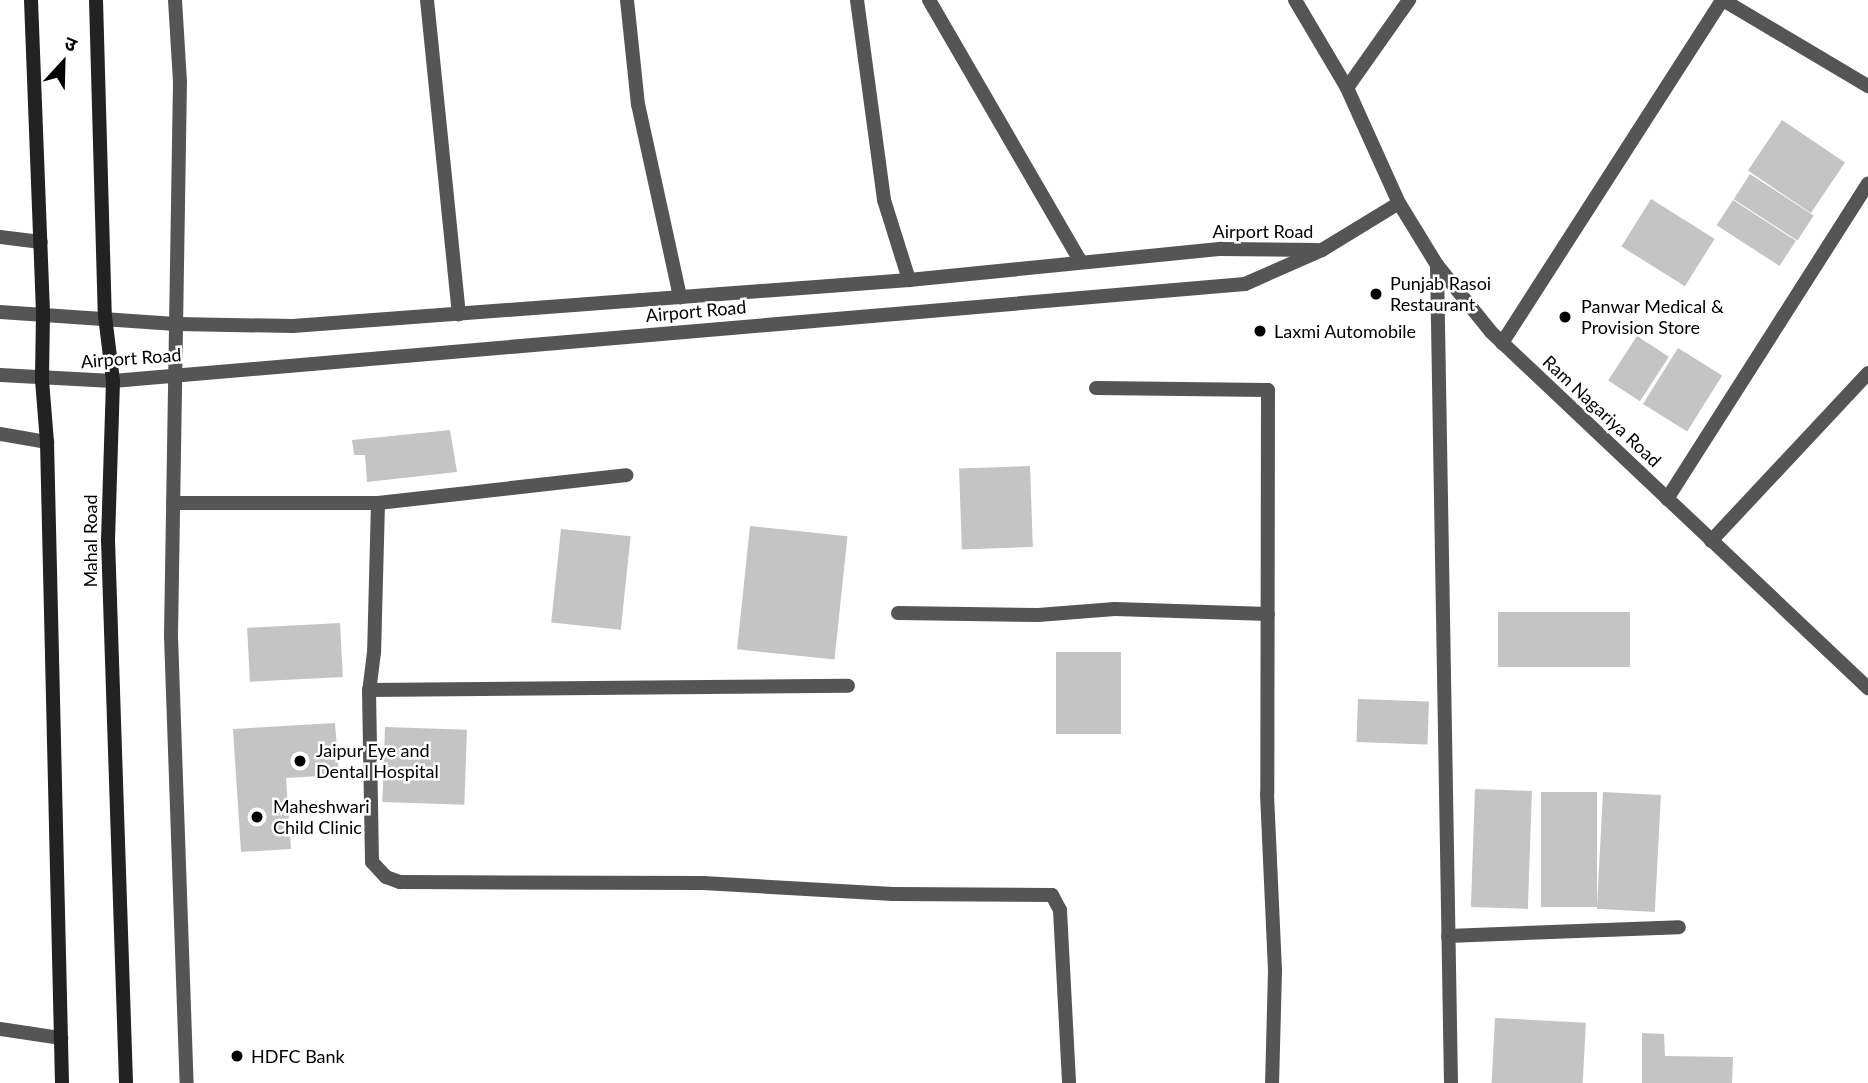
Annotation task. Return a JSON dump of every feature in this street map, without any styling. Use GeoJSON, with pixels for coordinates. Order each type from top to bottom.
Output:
{"type":"FeatureCollection","features":[{"type":"Feature","properties":{"kind":"main road"},"geometry":{"type":"LineString","coordinates":[[31,0],[43,314],[41,380],[47,442],[62,1083]]}},
{"type":"Feature","properties":{"kind":"main road","name":"Mahal Road"},"geometry":{"type":"LineString","coordinates":[[96,0],[105,316],[113,382],[108,540],[126,1083]]}},
{"type":"Feature","properties":{"kind":"street"},"geometry":{"type":"LineString","coordinates":[[175,0],[180,81],[171,636],[187,1083]]}},
{"type":"Feature","properties":{"kind":"street"},"geometry":{"type":"LineString","coordinates":[[427,0],[459,314]]}},
{"type":"Feature","properties":{"kind":"street"},"geometry":{"type":"LineString","coordinates":[[628,0],[638,104],[680,297]]}},
{"type":"Feature","properties":{"kind":"street"},"geometry":{"type":"LineString","coordinates":[[857,0],[884,200],[909,280]]}},
{"type":"Feature","properties":{"kind":"street"},"geometry":{"type":"LineString","coordinates":[[929,0],[1080,261]]}},
{"type":"Feature","properties":{"kind":"street","name":"Ram Nagariya Road"},"geometry":{"type":"LineString","coordinates":[[1295,0],[1347,88],[1399,204],[1437,265],[1502,343],[1868,688]]}},
{"type":"Feature","properties":{"kind":"street"},"geometry":{"type":"LineString","coordinates":[[1347,88],[1409,0]]}},
{"type":"Feature","properties":{"kind":"street"},"geometry":{"type":"LineString","coordinates":[[1502,343],[1723,0],[1868,86]]}},
{"type":"Feature","properties":{"kind":"street"},"geometry":{"type":"LineString","coordinates":[[1667,499],[1868,184]]}},
{"type":"Feature","properties":{"kind":"street"},"geometry":{"type":"LineString","coordinates":[[1322,250],[1399,204]]}},
{"type":"Feature","properties":{"kind":"street"},"geometry":{"type":"LineString","coordinates":[[0,237],[41,242]]}},
{"type":"Feature","properties":{"kind":"street","name":"Airport Road"},"geometry":{"type":"LineString","coordinates":[[0,312],[105,316],[176,324],[293,326],[909,280],[1221,249],[1322,250]]}},
{"type":"Feature","properties":{"kind":"street","name":"Airport Road"},"geometry":{"type":"LineString","coordinates":[[0,374],[41,380],[113,382],[176,374],[1245,284],[1322,250]]}},
{"type":"Feature","properties":{"kind":"street"},"geometry":{"type":"LineString","coordinates":[[1437,265],[1451,1083]]}},
{"type":"Feature","properties":{"kind":"street"},"geometry":{"type":"LineString","coordinates":[[1711,541],[1868,373]]}},
{"type":"Feature","properties":{"kind":"street"},"geometry":{"type":"LineString","coordinates":[[1096,388],[1268,390],[1272,1083]]}},
{"type":"Feature","properties":{"kind":"street"},"geometry":{"type":"LineString","coordinates":[[0,434],[47,442]]}},
{"type":"Feature","properties":{"kind":"street"},"geometry":{"type":"LineString","coordinates":[[173,503],[377,503],[626,475]]}},
{"type":"Feature","properties":{"kind":"street"},"geometry":{"type":"LineString","coordinates":[[377,503],[374,652],[369,690],[372,862],[386,877],[400,882],[703,883],[893,894],[1052,895],[1060,910],[1069,1083]]}},
{"type":"Feature","properties":{"kind":"street"},"geometry":{"type":"LineString","coordinates":[[898,612],[1038,615],[1115,609],[1268,614]]}},
{"type":"Feature","properties":{"kind":"street"},"geometry":{"type":"LineString","coordinates":[[369,690],[848,686]]}},
{"type":"Feature","properties":{"kind":"street"},"geometry":{"type":"LineString","coordinates":[[1448,936],[1679,927]]}},
{"type":"Feature","properties":{"kind":"street"},"geometry":{"type":"LineString","coordinates":[[0,1030],[61,1038]]}},
{"type":"Feature","properties":{"kind":"building"},"geometry":{"type":"Polygon","coordinates":[[[1782,120],[1845,162],[1811,213],[1748,171],[1782,120]]]}},
{"type":"Feature","properties":{"kind":"building"},"geometry":{"type":"Polygon","coordinates":[[[1750,174],[1814,215],[1797,241],[1734,199],[1750,174]]]}},
{"type":"Feature","properties":{"kind":"building"},"geometry":{"type":"Polygon","coordinates":[[[1651,199],[1715,239],[1685,286],[1621,246],[1651,199]]]}},
{"type":"Feature","properties":{"kind":"building"},"geometry":{"type":"Polygon","coordinates":[[[1733,200],[1796,241],[1780,266],[1717,225],[1733,200]]]}},
{"type":"Feature","properties":{"kind":"building"},"geometry":{"type":"Polygon","coordinates":[[[1637,336],[1669,357],[1640,401],[1608,380],[1637,336]]]}},
{"type":"Feature","properties":{"kind":"building"},"geometry":{"type":"Polygon","coordinates":[[[1678,348],[1722,376],[1687,432],[1643,404],[1678,348]]]}},
{"type":"Feature","properties":{"kind":"building"},"geometry":{"type":"Polygon","coordinates":[[[450,430],[457,472],[367,482],[365,455],[354,455],[352,440],[450,430]]]}},
{"type":"Feature","properties":{"kind":"building"},"geometry":{"type":"Polygon","coordinates":[[[1030,466],[1033,547],[962,549],[959,468],[1030,466]]]}},
{"type":"Feature","properties":{"kind":"building"},"geometry":{"type":"Polygon","coordinates":[[[750,526],[847,536],[835,660],[737,649],[750,526]]]}},
{"type":"Feature","properties":{"kind":"building"},"geometry":{"type":"Polygon","coordinates":[[[561,529],[631,536],[621,630],[551,622],[561,529]]]}},
{"type":"Feature","properties":{"kind":"building"},"geometry":{"type":"Polygon","coordinates":[[[1498,612],[1630,612],[1630,667],[1498,667],[1498,612]]]}},
{"type":"Feature","properties":{"kind":"building"},"geometry":{"type":"Polygon","coordinates":[[[340,623],[343,677],[250,682],[247,628],[340,623]]]}},
{"type":"Feature","properties":{"kind":"building"},"geometry":{"type":"Polygon","coordinates":[[[1056,652],[1121,652],[1121,734],[1056,734],[1056,652]]]}},
{"type":"Feature","properties":{"kind":"building"},"geometry":{"type":"Polygon","coordinates":[[[1358,699],[1429,701],[1427,744],[1356,742],[1358,699]]]}},
{"type":"Feature","properties":{"kind":"building"},"geometry":{"type":"Polygon","coordinates":[[[335,723],[339,775],[286,778],[291,849],[241,852],[233,729],[335,723]]]}},
{"type":"Feature","properties":{"kind":"building"},"geometry":{"type":"Polygon","coordinates":[[[385,727],[467,730],[464,805],[382,802],[385,727]]]}},
{"type":"Feature","properties":{"kind":"building"},"geometry":{"type":"Polygon","coordinates":[[[1475,789],[1532,791],[1528,909],[1471,907],[1475,789]]]}},
{"type":"Feature","properties":{"kind":"building"},"geometry":{"type":"Polygon","coordinates":[[[1541,792],[1597,792],[1597,907],[1541,907],[1541,792]]]}},
{"type":"Feature","properties":{"kind":"building"},"geometry":{"type":"Polygon","coordinates":[[[1603,792],[1661,795],[1655,912],[1597,909],[1603,792]]]}},
{"type":"Feature","properties":{"kind":"building"},"geometry":{"type":"Polygon","coordinates":[[[1495,1018],[1586,1023],[1583,1083],[1492,1083],[1495,1018]]]}},
{"type":"Feature","properties":{"kind":"building"},"geometry":{"type":"Polygon","coordinates":[[[1642,1033],[1664,1034],[1665,1056],[1733,1057],[1732,1083],[1642,1083],[1642,1033]]]}},
{"type":"Feature","properties":{"kind":"place","name":"Punjab Rasoi Restaurant"},"geometry":{"type":"Point","coordinates":[1376,294]}},
{"type":"Feature","properties":{"kind":"place","name":"Panwar Medical & Provision Store"},"geometry":{"type":"Point","coordinates":[1565,317]}},
{"type":"Feature","properties":{"kind":"place","name":"Laxmi Automobile"},"geometry":{"type":"Point","coordinates":[1260,331]}},
{"type":"Feature","properties":{"kind":"place","name":"Jaipur Eye and Dental Hospital"},"geometry":{"type":"Point","coordinates":[300,761]}},
{"type":"Feature","properties":{"kind":"place","name":"Maheshwari Child Clinic"},"geometry":{"type":"Point","coordinates":[257,817]}},
{"type":"Feature","properties":{"kind":"place","name":"HDFC Bank"},"geometry":{"type":"Point","coordinates":[237,1056]}}]}
